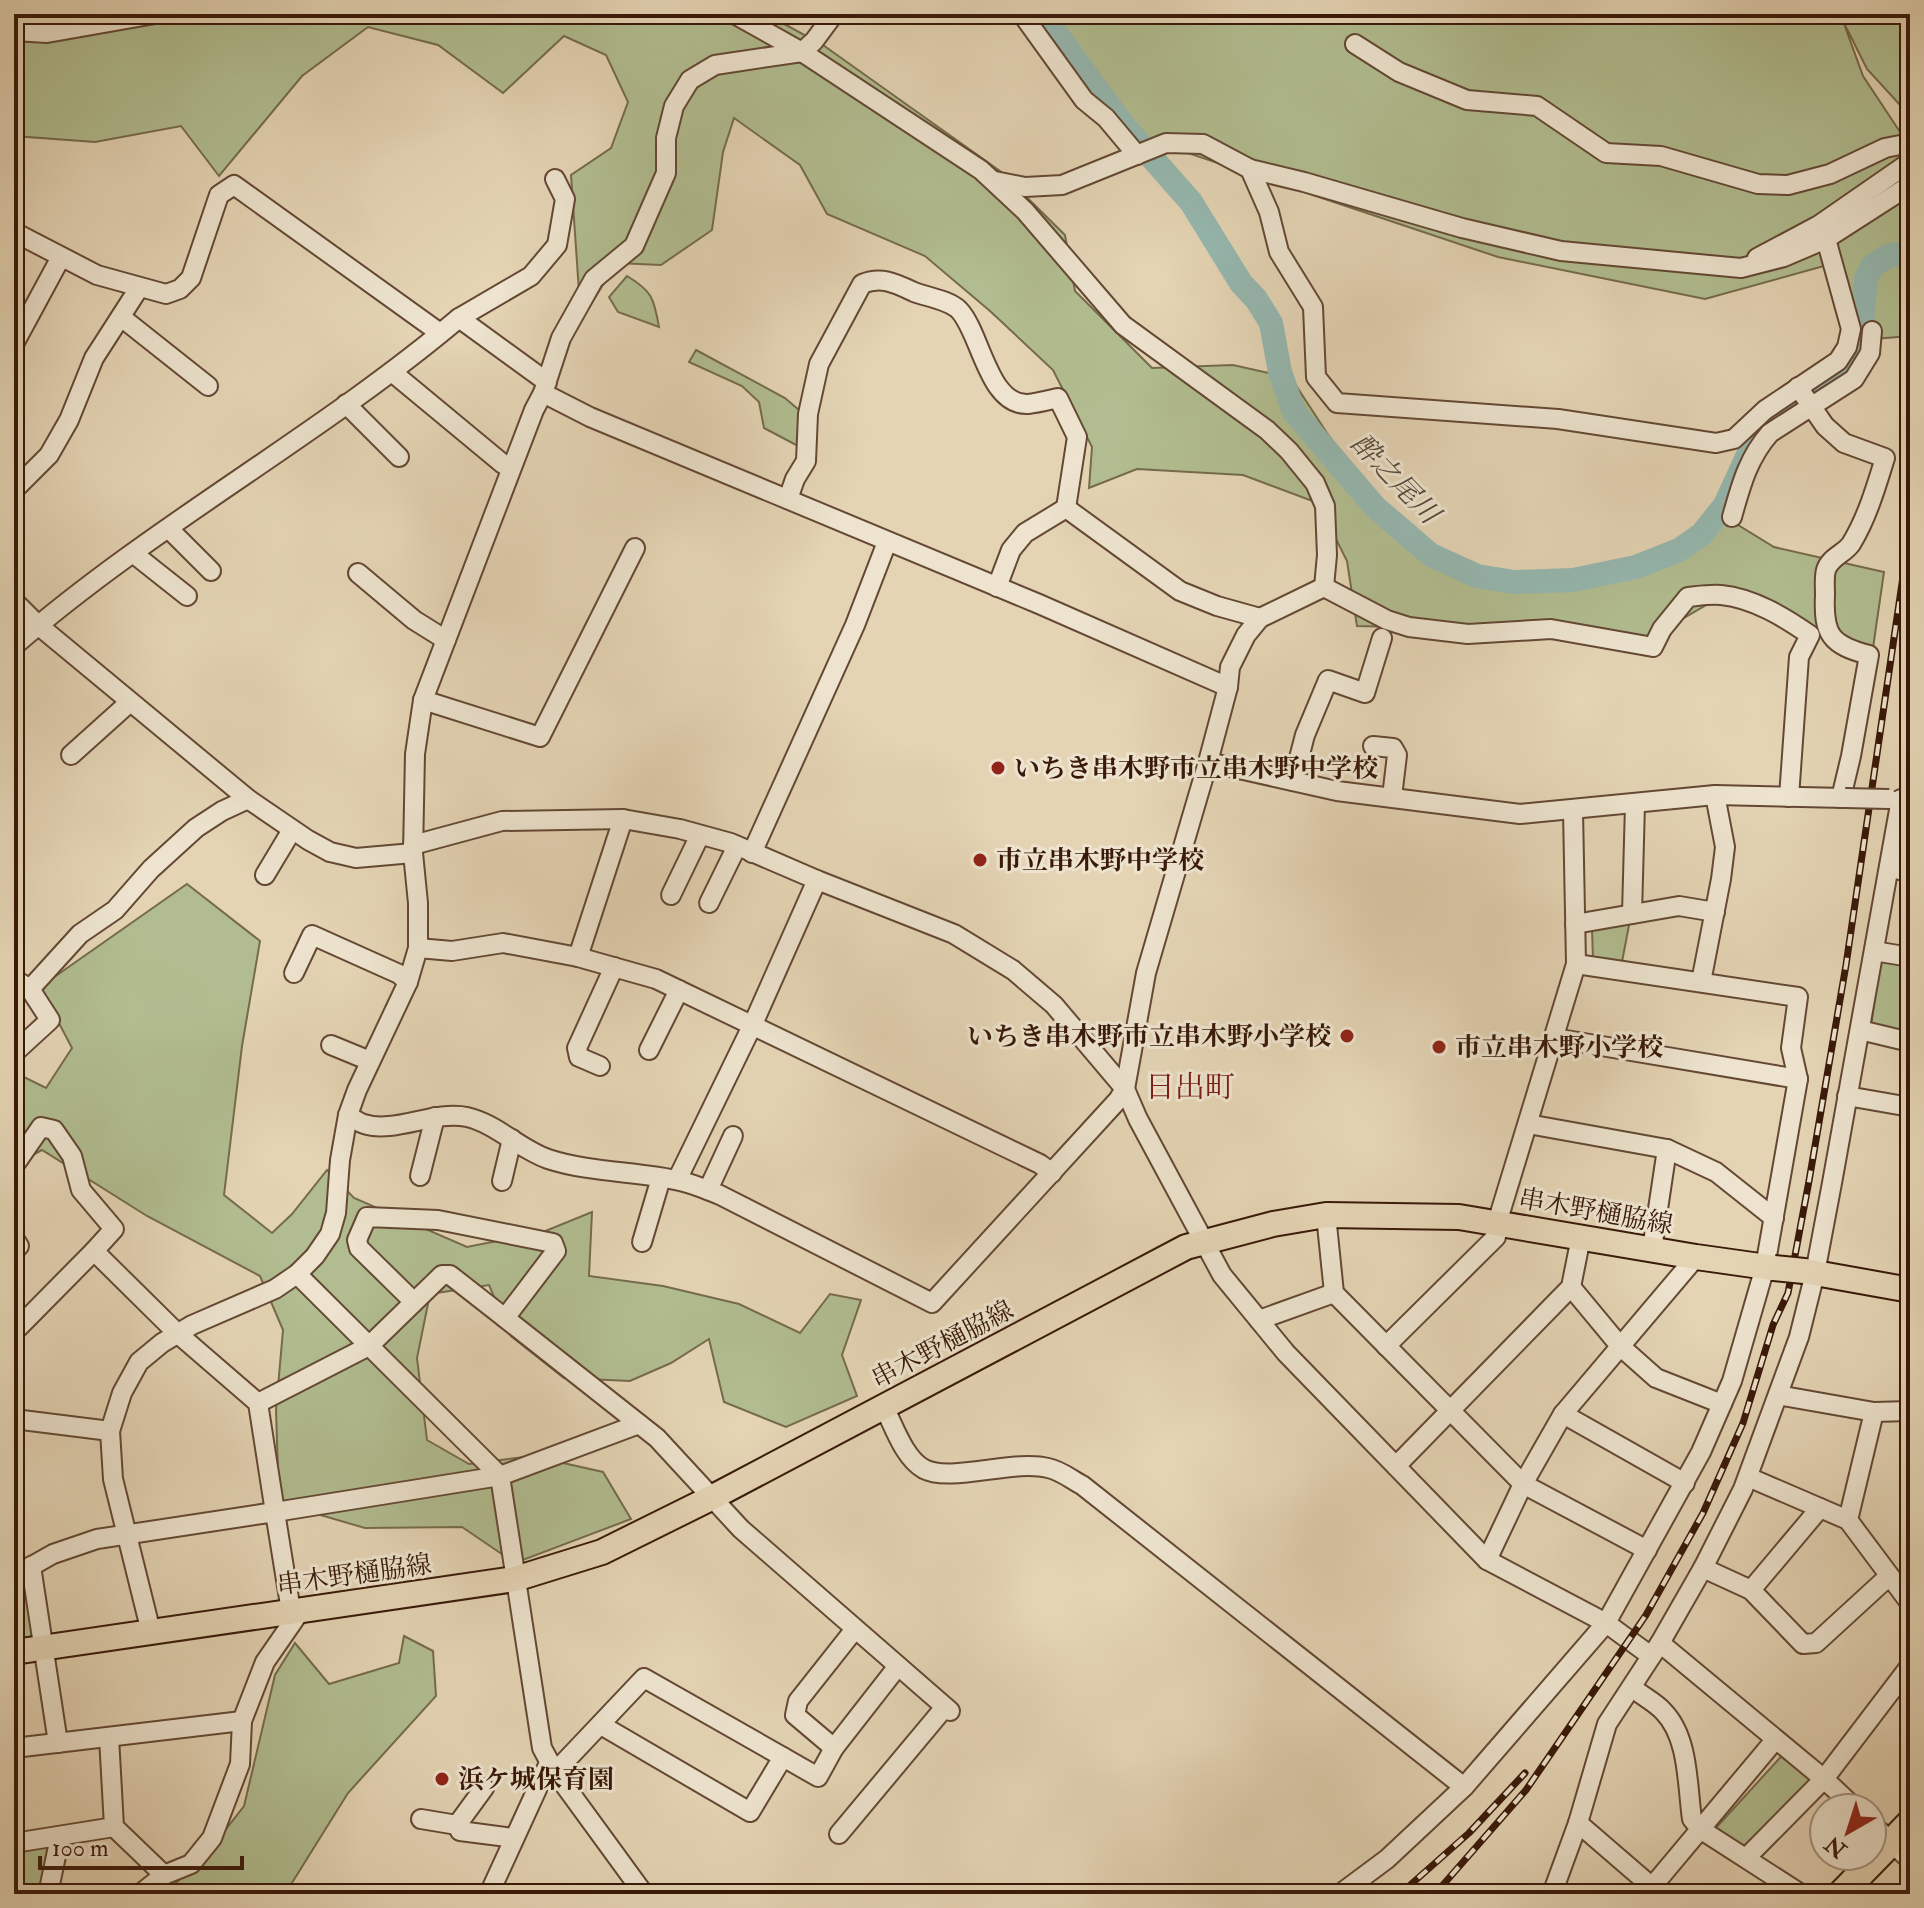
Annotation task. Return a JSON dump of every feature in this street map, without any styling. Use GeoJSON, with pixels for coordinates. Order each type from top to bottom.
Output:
{"type":"FeatureCollection","features":[{"type":"Feature","properties":{"kind":"highway"},"geometry":{"type":"LineString","coordinates":[[1841,1894],[1901,1851],[1910,1823]]}},
{"type":"Feature","properties":{"kind":"main road","name":"串木野樋脇線"},"geometry":{"type":"LineString","coordinates":[[14,1652],[515,1579],[602,1552],[713,1497],[1186,1247],[1326,1215],[1459,1217],[1910,1290]]}},
{"type":"Feature","properties":{"kind":"street"},"geometry":{"type":"LineString","coordinates":[[14,31],[47,33],[89,20],[155,14]]}},
{"type":"Feature","properties":{"kind":"street"},"geometry":{"type":"LineString","coordinates":[[734,14],[802,52],[950,148],[995,181],[1025,211],[1123,325],[1267,430],[1289,451],[1315,483],[1325,506],[1327,555],[1324,587]]}},
{"type":"Feature","properties":{"kind":"street"},"geometry":{"type":"LineString","coordinates":[[151,1632],[113,1479],[110,1431],[122,1393],[139,1362],[177,1333],[275,1289],[297,1274],[315,1256],[330,1234],[336,1213],[340,1160],[348,1115],[408,982],[418,948],[413,849],[415,754],[423,700],[545,387],[561,338],[594,279],[634,246],[666,173],[666,138],[674,106],[690,80],[715,65],[802,52],[834,14]]}},
{"type":"Feature","properties":{"kind":"street"},"geometry":{"type":"LineString","coordinates":[[1022,14],[1084,100],[1106,118],[1138,155]]}},
{"type":"Feature","properties":{"kind":"street"},"geometry":{"type":"LineString","coordinates":[[1355,44],[1399,72],[1467,100],[1537,106],[1606,153],[1661,156],[1758,184],[1788,185],[1830,174],[1885,148],[1910,143]]}},
{"type":"Feature","properties":{"kind":"street"},"geometry":{"type":"LineString","coordinates":[[995,181],[1025,187],[1062,185],[1166,143],[1203,144],[1250,169],[1462,228],[1561,251],[1741,268],[1784,257],[1826,239],[1910,185]]}},
{"type":"Feature","properties":{"kind":"street"},"geometry":{"type":"LineString","coordinates":[[1741,268],[1772,248],[1819,225],[1910,162]]}},
{"type":"Feature","properties":{"kind":"street"},"geometry":{"type":"LineString","coordinates":[[1250,169],[1269,212],[1279,252],[1313,307],[1316,377],[1337,403],[1558,419],[1716,443],[1734,439],[1765,410],[1854,379],[1870,353],[1872,331]]}},
{"type":"Feature","properties":{"kind":"street"},"geometry":{"type":"LineString","coordinates":[[14,646],[134,554],[392,372],[459,318],[531,276],[557,245],[565,199],[555,179]]}},
{"type":"Feature","properties":{"kind":"street"},"geometry":{"type":"LineString","coordinates":[[16,236],[97,275],[166,294],[180,289],[191,278],[219,195],[234,185],[440,333]]}},
{"type":"Feature","properties":{"kind":"street"},"geometry":{"type":"LineString","coordinates":[[1732,517],[1752,456],[1760,444],[1838,361],[1847,347],[1851,329],[1826,239]]}},
{"type":"Feature","properties":{"kind":"street"},"geometry":{"type":"LineString","coordinates":[[14,344],[61,257]]}},
{"type":"Feature","properties":{"kind":"street"},"geometry":{"type":"LineString","coordinates":[[788,499],[806,461],[808,414],[819,364],[862,284],[876,279],[892,282],[956,307],[970,324],[981,355],[1001,392],[1025,405],[1058,398],[1077,437],[1066,508],[1025,533],[1011,550],[997,587]]}},
{"type":"Feature","properties":{"kind":"street"},"geometry":{"type":"LineString","coordinates":[[14,490],[49,455],[69,420],[94,358],[139,288]]}},
{"type":"Feature","properties":{"kind":"street"},"geometry":{"type":"LineString","coordinates":[[121,317],[208,386]]}},
{"type":"Feature","properties":{"kind":"street"},"geometry":{"type":"LineString","coordinates":[[459,318],[545,387],[590,417],[1228,687]]}},
{"type":"Feature","properties":{"kind":"street"},"geometry":{"type":"LineString","coordinates":[[392,372],[503,464]]}},
{"type":"Feature","properties":{"kind":"street"},"geometry":{"type":"LineString","coordinates":[[1804,396],[1825,426],[1844,443],[1885,458],[1873,498],[1849,547],[1834,557],[1826,569],[1826,627],[1833,639],[1844,648],[1869,655],[1843,798]]}},
{"type":"Feature","properties":{"kind":"street"},"geometry":{"type":"LineString","coordinates":[[346,404],[399,457]]}},
{"type":"Feature","properties":{"kind":"street"},"geometry":{"type":"LineString","coordinates":[[1066,508],[1180,591],[1260,618]]}},
{"type":"Feature","properties":{"kind":"street"},"geometry":{"type":"LineString","coordinates":[[169,529],[211,571]]}},
{"type":"Feature","properties":{"kind":"street"},"geometry":{"type":"LineString","coordinates":[[709,903],[744,849],[855,625],[887,542]]}},
{"type":"Feature","properties":{"kind":"street"},"geometry":{"type":"LineString","coordinates":[[423,700],[540,737],[635,548]]}},
{"type":"Feature","properties":{"kind":"street"},"geometry":{"type":"LineString","coordinates":[[134,554],[187,596]]}},
{"type":"Feature","properties":{"kind":"street"},"geometry":{"type":"LineString","coordinates":[[358,573],[414,620],[446,640]]}},
{"type":"Feature","properties":{"kind":"street"},"geometry":{"type":"LineString","coordinates":[[348,1115],[365,1125],[387,1126],[435,1117],[466,1117],[499,1130],[547,1158],[596,1170],[669,1179],[708,1190],[932,1303],[1125,1089],[1146,973],[1208,762],[1228,687],[1230,667],[1246,635],[1260,618],[1324,587]]}},
{"type":"Feature","properties":{"kind":"street"},"geometry":{"type":"LineString","coordinates":[[1324,587],[1387,620],[1409,627],[1468,634],[1551,629],[1653,647],[1662,629],[1688,597],[1719,594],[1747,601],[1810,635],[1799,657],[1789,797]]}},
{"type":"Feature","properties":{"kind":"street"},"geometry":{"type":"LineString","coordinates":[[14,601],[38,625],[248,799],[330,852],[356,858],[413,849],[502,821],[623,819],[700,835],[744,849],[954,934],[1013,970],[1054,1005],[1125,1089],[1222,1275],[1286,1353],[1487,1560],[1656,1650],[1838,1792]]}},
{"type":"Feature","properties":{"kind":"street"},"geometry":{"type":"LineString","coordinates":[[1293,781],[1305,735],[1328,680],[1365,693],[1382,638]]}},
{"type":"Feature","properties":{"kind":"street"},"geometry":{"type":"LineString","coordinates":[[71,755],[130,702]]}},
{"type":"Feature","properties":{"kind":"street"},"geometry":{"type":"LineString","coordinates":[[1373,746],[1393,748],[1397,755],[1392,797]]}},
{"type":"Feature","properties":{"kind":"street"},"geometry":{"type":"LineString","coordinates":[[1208,762],[1337,791],[1520,814],[1715,795],[1900,799],[1860,1030],[1799,1337],[1748,1477],[1703,1568],[1633,1688],[1607,1724],[1578,1823],[1552,1894]]}},
{"type":"Feature","properties":{"kind":"street"},"geometry":{"type":"LineString","coordinates":[[1701,982],[1725,847],[1715,795]]}},
{"type":"Feature","properties":{"kind":"street"},"geometry":{"type":"LineString","coordinates":[[14,1053],[50,1020],[22,984],[80,934],[115,910],[151,869],[196,828],[248,799]]}},
{"type":"Feature","properties":{"kind":"street"},"geometry":{"type":"LineString","coordinates":[[1632,914],[1635,804]]}},
{"type":"Feature","properties":{"kind":"street"},"geometry":{"type":"LineString","coordinates":[[1386,1346],[1496,1237],[1497,1223],[1576,964],[1573,811]]}},
{"type":"Feature","properties":{"kind":"street"},"geometry":{"type":"LineString","coordinates":[[578,957],[623,819]]}},
{"type":"Feature","properties":{"kind":"street"},"geometry":{"type":"LineString","coordinates":[[265,875],[292,830]]}},
{"type":"Feature","properties":{"kind":"street"},"geometry":{"type":"LineString","coordinates":[[671,895],[700,835]]}},
{"type":"Feature","properties":{"kind":"street"},"geometry":{"type":"LineString","coordinates":[[1889,868],[1910,872]]}},
{"type":"Feature","properties":{"kind":"street"},"geometry":{"type":"LineString","coordinates":[[642,1242],[669,1179],[753,1024],[817,880]]}},
{"type":"Feature","properties":{"kind":"street"},"geometry":{"type":"LineString","coordinates":[[1575,924],[1679,906],[1715,912]]}},
{"type":"Feature","properties":{"kind":"street"},"geometry":{"type":"LineString","coordinates":[[294,973],[312,935],[399,974],[408,982]]}},
{"type":"Feature","properties":{"kind":"street"},"geometry":{"type":"LineString","coordinates":[[418,948],[452,951],[503,943],[578,957],[656,979],[1040,1164],[1052,1173]]}},
{"type":"Feature","properties":{"kind":"street"},"geometry":{"type":"LineString","coordinates":[[1874,951],[1910,957]]}},
{"type":"Feature","properties":{"kind":"street"},"geometry":{"type":"LineString","coordinates":[[1340,1894],[1387,1859],[1464,1787],[1606,1623],[1685,1483],[1722,1404],[1769,1268],[1774,1218],[1798,1079],[1791,1048],[1798,997],[1576,964]]}},
{"type":"Feature","properties":{"kind":"street"},"geometry":{"type":"LineString","coordinates":[[600,1066],[579,1057],[577,1048],[614,967]]}},
{"type":"Feature","properties":{"kind":"street"},"geometry":{"type":"LineString","coordinates":[[649,1050],[679,990]]}},
{"type":"Feature","properties":{"kind":"street"},"geometry":{"type":"LineString","coordinates":[[1860,1030],[1910,1042]]}},
{"type":"Feature","properties":{"kind":"street"},"geometry":{"type":"LineString","coordinates":[[1554,1038],[1798,1079]]}},
{"type":"Feature","properties":{"kind":"street"},"geometry":{"type":"LineString","coordinates":[[331,1045],[370,1061]]}},
{"type":"Feature","properties":{"kind":"street"},"geometry":{"type":"LineString","coordinates":[[1847,1096],[1910,1107]]}},
{"type":"Feature","properties":{"kind":"street"},"geometry":{"type":"LineString","coordinates":[[420,1176],[435,1117]]}},
{"type":"Feature","properties":{"kind":"street"},"geometry":{"type":"LineString","coordinates":[[1528,1124],[1667,1149],[1716,1172],[1774,1218]]}},
{"type":"Feature","properties":{"kind":"street"},"geometry":{"type":"LineString","coordinates":[[14,1166],[41,1127],[54,1130],[72,1156],[81,1190],[114,1229],[14,1332]]}},
{"type":"Feature","properties":{"kind":"street"},"geometry":{"type":"LineString","coordinates":[[708,1190],[733,1136]]}},
{"type":"Feature","properties":{"kind":"street"},"geometry":{"type":"LineString","coordinates":[[502,1181],[512,1139]]}},
{"type":"Feature","properties":{"kind":"street"},"geometry":{"type":"LineString","coordinates":[[1652,1249],[1667,1149]]}},
{"type":"Feature","properties":{"kind":"street"},"geometry":{"type":"LineString","coordinates":[[1326,1215],[1334,1293],[1523,1484],[1647,1550]]}},
{"type":"Feature","properties":{"kind":"street"},"geometry":{"type":"LineString","coordinates":[[414,1302],[359,1248],[357,1240],[367,1217],[438,1220],[553,1243],[556,1251],[505,1318]]}},
{"type":"Feature","properties":{"kind":"street"},"geometry":{"type":"LineString","coordinates":[[1396,1466],[1571,1287],[1581,1237]]}},
{"type":"Feature","properties":{"kind":"street"},"geometry":{"type":"LineString","coordinates":[[14,1238],[19,1246],[14,1251]]}},
{"type":"Feature","properties":{"kind":"street"},"geometry":{"type":"LineString","coordinates":[[94,1251],[177,1333],[258,1403],[275,1512],[296,1611],[265,1662],[242,1721],[240,1764],[212,1838],[191,1864],[164,1875],[140,1894]]}},
{"type":"Feature","properties":{"kind":"street"},"geometry":{"type":"LineString","coordinates":[[1487,1560],[1523,1484],[1563,1414],[1696,1257]]}},
{"type":"Feature","properties":{"kind":"street"},"geometry":{"type":"LineString","coordinates":[[297,1274],[500,1476],[542,1748],[552,1768],[644,1894]]}},
{"type":"Feature","properties":{"kind":"street"},"geometry":{"type":"LineString","coordinates":[[258,1403],[369,1346],[442,1275],[450,1275],[657,1438],[741,1529],[948,1709],[839,1834]]}},
{"type":"Feature","properties":{"kind":"street"},"geometry":{"type":"LineString","coordinates":[[1571,1287],[1620,1346],[1656,1378],[1722,1404]]}},
{"type":"Feature","properties":{"kind":"street"},"geometry":{"type":"LineString","coordinates":[[1259,1320],[1334,1293]]}},
{"type":"Feature","properties":{"kind":"street"},"geometry":{"type":"LineString","coordinates":[[1778,1395],[1874,1412],[1910,1411]]}},
{"type":"Feature","properties":{"kind":"street"},"geometry":{"type":"LineString","coordinates":[[884,1407],[910,1455],[923,1469],[939,1474],[1011,1467],[1049,1468],[1082,1485],[1464,1787]]}},
{"type":"Feature","properties":{"kind":"street"},"geometry":{"type":"LineString","coordinates":[[1848,1520],[1874,1412]]}},
{"type":"Feature","properties":{"kind":"street"},"geometry":{"type":"LineString","coordinates":[[1563,1414],[1685,1483]]}},
{"type":"Feature","properties":{"kind":"street"},"geometry":{"type":"LineString","coordinates":[[14,1419],[110,1431]]}},
{"type":"Feature","properties":{"kind":"street"},"geometry":{"type":"LineString","coordinates":[[14,1576],[78,1545],[125,1535],[500,1476],[639,1424]]}},
{"type":"Feature","properties":{"kind":"street"},"geometry":{"type":"LineString","coordinates":[[1748,1477],[1848,1520],[1888,1577],[1908,1595]]}},
{"type":"Feature","properties":{"kind":"street"},"geometry":{"type":"LineString","coordinates":[[1751,1590],[1820,1508]]}},
{"type":"Feature","properties":{"kind":"street"},"geometry":{"type":"LineString","coordinates":[[31,1566],[58,1743]]}},
{"type":"Feature","properties":{"kind":"street"},"geometry":{"type":"LineString","coordinates":[[1703,1568],[1751,1590],[1803,1644],[1816,1643],[1888,1577]]}},
{"type":"Feature","properties":{"kind":"street"},"geometry":{"type":"LineString","coordinates":[[834,1748],[795,1715],[794,1710],[855,1629]]}},
{"type":"Feature","properties":{"kind":"street"},"geometry":{"type":"LineString","coordinates":[[489,1894],[514,1838],[552,1768],[601,1725],[644,1678],[818,1777],[834,1748],[898,1666]]}},
{"type":"Feature","properties":{"kind":"street"},"geometry":{"type":"LineString","coordinates":[[1746,1858],[1824,1779],[1910,1666]]}},
{"type":"Feature","properties":{"kind":"street"},"geometry":{"type":"LineString","coordinates":[[1633,1688],[1663,1710],[1676,1728],[1681,1741],[1692,1819],[1700,1829],[1801,1894]]}},
{"type":"Feature","properties":{"kind":"street"},"geometry":{"type":"LineString","coordinates":[[14,1748],[242,1721]]}},
{"type":"Feature","properties":{"kind":"street"},"geometry":{"type":"LineString","coordinates":[[601,1725],[750,1812],[783,1757]]}},
{"type":"Feature","properties":{"kind":"street"},"geometry":{"type":"LineString","coordinates":[[109,1737],[114,1827],[164,1875]]}},
{"type":"Feature","properties":{"kind":"street"},"geometry":{"type":"LineString","coordinates":[[1578,1823],[1652,1891],[1775,1740]]}},
{"type":"Feature","properties":{"kind":"street"},"geometry":{"type":"LineString","coordinates":[[457,1825],[484,1788]]}},
{"type":"Feature","properties":{"kind":"street"},"geometry":{"type":"LineString","coordinates":[[421,1819],[457,1825]]}},
{"type":"Feature","properties":{"kind":"street"},"geometry":{"type":"LineString","coordinates":[[457,1825],[460,1831],[514,1838]]}},
{"type":"Feature","properties":{"kind":"street"},"geometry":{"type":"LineString","coordinates":[[14,1843],[114,1827]]}},
{"type":"Feature","properties":{"kind":"street"},"geometry":{"type":"LineString","coordinates":[[48,1894],[60,1837]]}},
{"type":"Feature","properties":{"kind":"green space"},"geometry":{"type":"Polygon","coordinates":[[[14,14],[76,17],[83,14],[766,14],[823,45],[1000,171],[1065,235],[1075,291],[1152,368],[1233,365],[1291,378],[1418,558],[1475,584],[1575,587],[1687,541],[1734,476],[1730,520],[1774,547],[1884,572],[1872,655],[1836,644],[1727,593],[1641,643],[1529,630],[1357,626],[1347,561],[1318,503],[1243,475],[1137,469],[1089,488],[1092,447],[1053,370],[925,256],[827,214],[800,165],[734,118],[723,152],[712,230],[661,265],[616,263],[581,321],[571,175],[611,148],[628,102],[606,55],[564,36],[503,93],[438,45],[368,27],[302,76],[219,176],[181,126],[95,142],[14,136],[14,14]]]}},
{"type":"Feature","properties":{"kind":"green space"},"geometry":{"type":"Polygon","coordinates":[[[1037,14],[1898,14],[1910,28],[1910,106],[1900,105],[1867,69],[1843,21],[1863,76],[1910,147],[1910,336],[1849,341],[1831,264],[1705,299],[1498,257],[1125,132],[1037,14]]]}},
{"type":"Feature","properties":{"kind":"green space"},"geometry":{"type":"Polygon","coordinates":[[[627,276],[650,296],[659,327],[618,312],[609,297],[627,276]]]}},
{"type":"Feature","properties":{"kind":"green space"},"geometry":{"type":"Polygon","coordinates":[[[696,350],[785,398],[799,410],[800,447],[764,428],[759,402],[742,386],[689,362],[696,350]]]}},
{"type":"Feature","properties":{"kind":"green space"},"geometry":{"type":"Polygon","coordinates":[[[187,884],[260,941],[242,1046],[224,1195],[272,1233],[292,1214],[327,1170],[354,1198],[467,1247],[543,1232],[592,1212],[589,1276],[663,1286],[739,1304],[800,1333],[830,1294],[861,1300],[842,1355],[857,1396],[786,1427],[724,1402],[709,1339],[671,1363],[630,1381],[564,1378],[511,1336],[489,1285],[430,1294],[417,1358],[427,1440],[469,1464],[532,1456],[603,1472],[631,1519],[515,1563],[462,1527],[365,1528],[279,1503],[276,1410],[283,1330],[260,1276],[147,1216],[42,1150],[14,1165],[14,1072],[46,1088],[72,1048],[40,987],[187,884]]]}},
{"type":"Feature","properties":{"kind":"green space"},"geometry":{"type":"Polygon","coordinates":[[[1630,920],[1622,962],[1593,959],[1592,929],[1630,920]]]}},
{"type":"Feature","properties":{"kind":"green space"},"geometry":{"type":"Polygon","coordinates":[[[1880,959],[1910,963],[1910,1035],[1871,1027],[1880,959]]]}},
{"type":"Feature","properties":{"kind":"green space"},"geometry":{"type":"Polygon","coordinates":[[[27,1579],[35,1637],[14,1640],[14,1588],[27,1579]]]}},
{"type":"Feature","properties":{"kind":"green space"},"geometry":{"type":"Polygon","coordinates":[[[404,1636],[433,1651],[436,1696],[348,1793],[285,1894],[163,1894],[201,1861],[244,1806],[275,1675],[295,1643],[329,1684],[399,1663],[404,1636]]]}},
{"type":"Feature","properties":{"kind":"green space"},"geometry":{"type":"Polygon","coordinates":[[[1788,1749],[1817,1772],[1754,1852],[1714,1830],[1788,1749]]]}},
{"type":"Feature","properties":{"kind":"green space"},"geometry":{"type":"Polygon","coordinates":[[[44,1846],[48,1850],[39,1894],[14,1894],[14,1849],[44,1846]]]}},
{"type":"Feature","properties":{"kind":"waterway","name":"酔之尾川"},"geometry":{"type":"LineString","coordinates":[[1042,14],[1123,125],[1191,202],[1241,283],[1256,299],[1271,323],[1280,372],[1294,412],[1375,507],[1431,555],[1477,576],[1514,582],[1573,580],[1636,567],[1679,550],[1702,534],[1725,505],[1757,435],[1781,410],[1834,380],[1850,367],[1860,347],[1866,279],[1872,266],[1888,256],[1910,252]]}},
{"type":"Feature","properties":{"kind":"railway"},"geometry":{"type":"LineString","coordinates":[[1435,1894],[1526,1790],[1646,1615],[1703,1513],[1743,1423],[1773,1325],[1788,1293],[1809,1181],[1846,965],[1910,529]]}},
{"type":"Feature","properties":{"kind":"railway"},"geometry":{"type":"LineString","coordinates":[[1400,1894],[1469,1833],[1525,1773]]}},
{"type":"Feature","properties":{"kind":"place","name":"いちき串木野市立串木野中学校"},"geometry":{"type":"Point","coordinates":[998,768]}},
{"type":"Feature","properties":{"kind":"place","name":"市立串木野中学校"},"geometry":{"type":"Point","coordinates":[980,860]}},
{"type":"Feature","properties":{"kind":"place","name":"いちき串木野市立串木野小学校"},"geometry":{"type":"Point","coordinates":[1347,1036]}},
{"type":"Feature","properties":{"kind":"place","name":"市立串木野小学校"},"geometry":{"type":"Point","coordinates":[1439,1047]}},
{"type":"Feature","properties":{"kind":"place","name":"浜ケ城保育園"},"geometry":{"type":"Point","coordinates":[442,1779]}},
{"type":"Feature","properties":{"kind":"district","name":"日出町"},"geometry":{"type":"Point","coordinates":[1190,1087]}}]}
